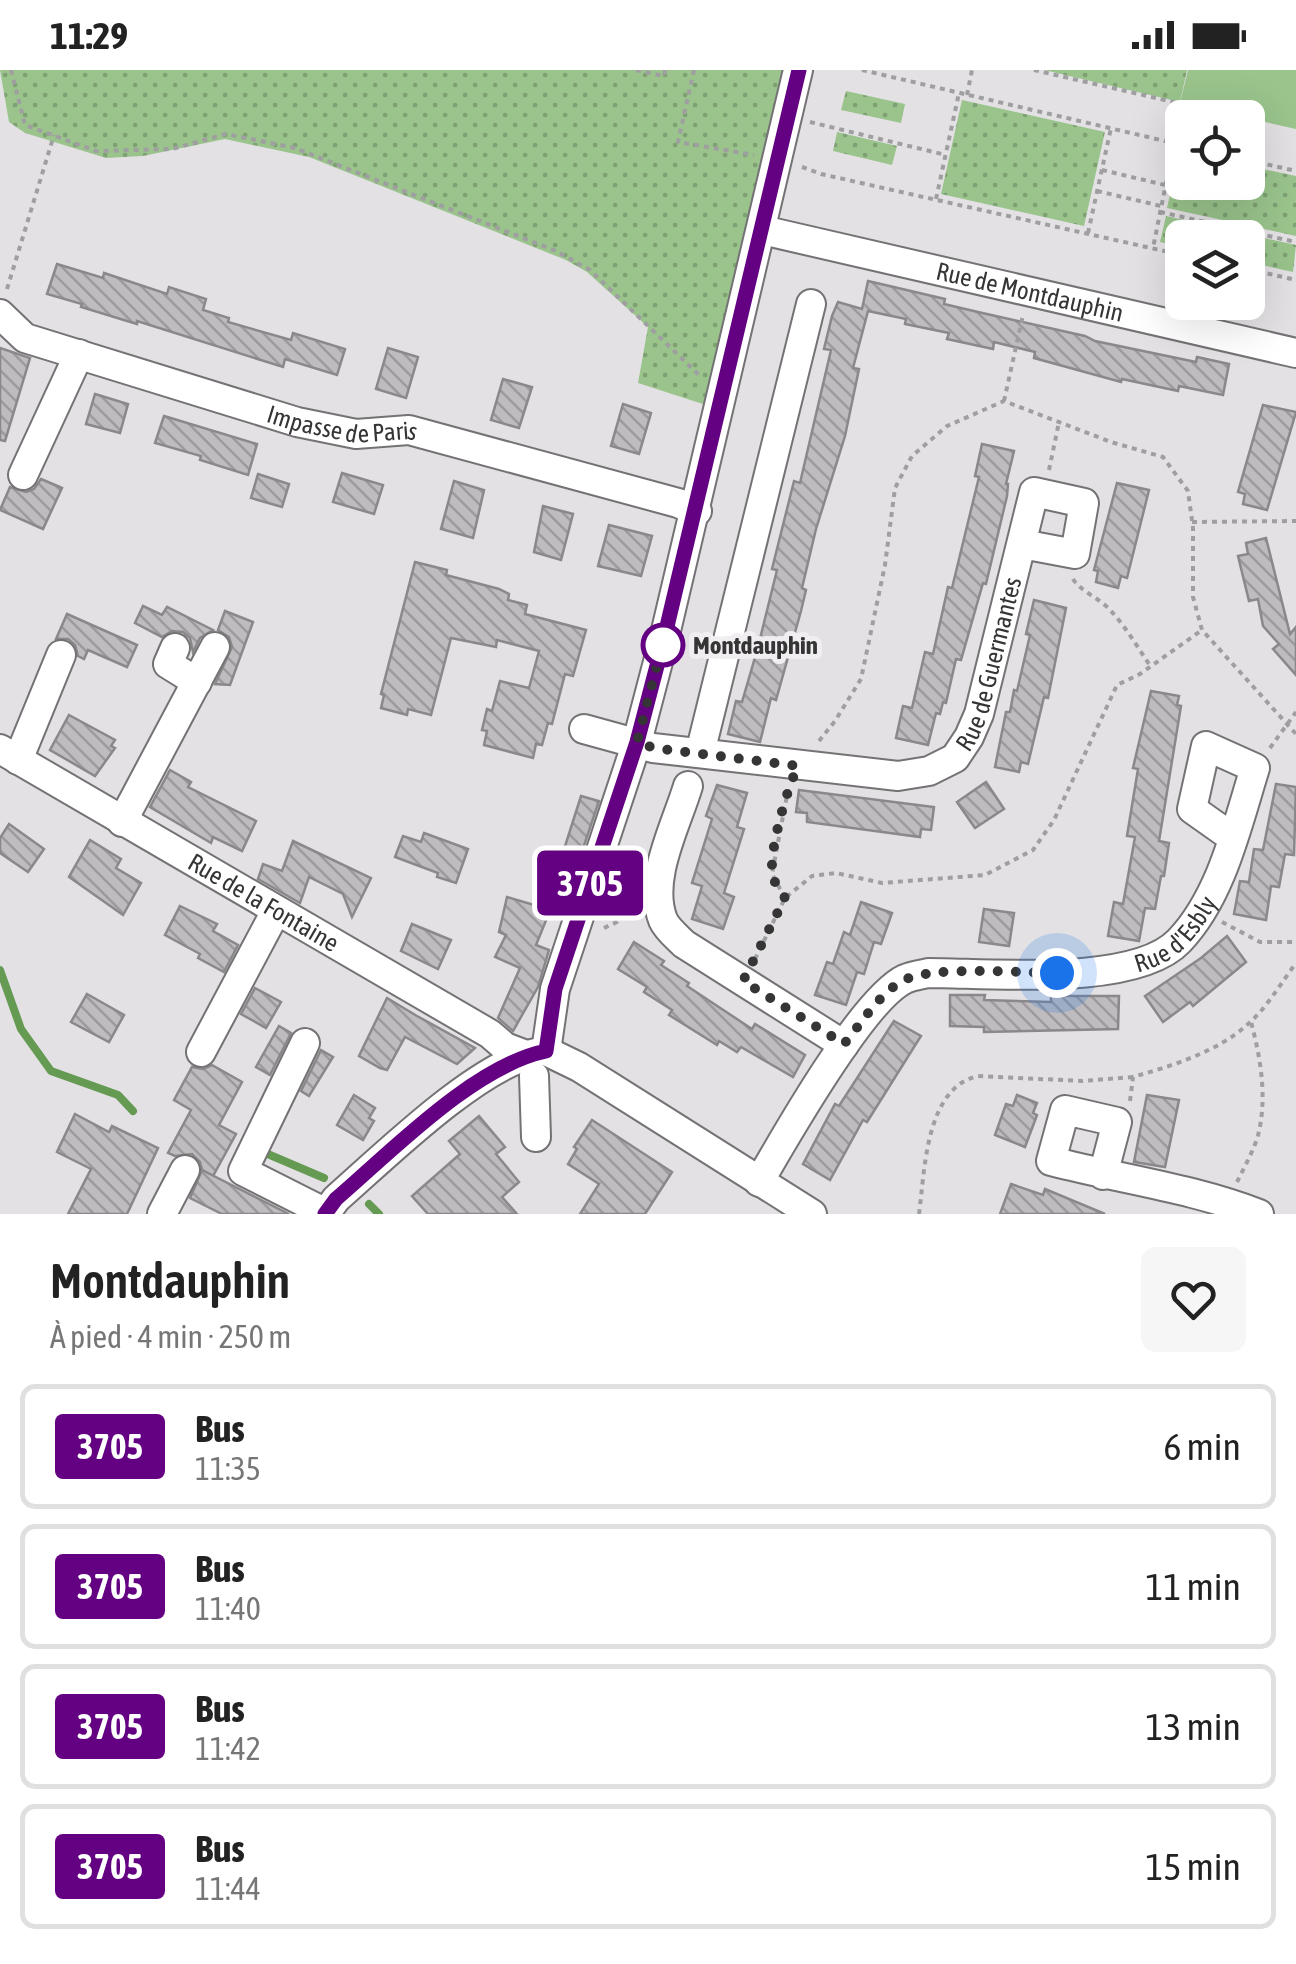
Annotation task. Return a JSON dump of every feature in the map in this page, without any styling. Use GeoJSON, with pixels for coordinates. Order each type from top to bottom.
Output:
{"type":"FeatureCollection","features":[{"type":"Feature","properties":{"kind":"street"},"geometry":{"type":"LineString","coordinates":[[536,1136],[535,1060],[637,742],[697,511],[798,70]]}},
{"type":"Feature","properties":{"kind":"street","name":"Rue de Montdauphin"},"geometry":{"type":"LineString","coordinates":[[762,230],[1296,353]]}},
{"type":"Feature","properties":{"kind":"street","name":"Impasse de Paris"},"geometry":{"type":"LineString","coordinates":[[3,304],[25,338],[296,422],[356,434],[409,430],[697,511]]}},
{"type":"Feature","properties":{"kind":"street"},"geometry":{"type":"LineString","coordinates":[[700,753],[811,304]]}},
{"type":"Feature","properties":{"kind":"street"},"geometry":{"type":"LineString","coordinates":[[23,475],[79,354]]}},
{"type":"Feature","properties":{"kind":"street","name":"Rue de Guermantes"},"geometry":{"type":"LineString","coordinates":[[584,728],[654,748],[798,766],[898,776],[929,771],[954,758],[979,714],[1034,492],[1044,494]]}},
{"type":"Feature","properties":{"kind":"street"},"geometry":{"type":"LineString","coordinates":[[1044,494],[1084,503],[1074,554],[1061,552]]}},
{"type":"Feature","properties":{"kind":"street","name":"Rue de Guermantes"},"geometry":{"type":"LineString","coordinates":[[1022,544],[1061,552]]}},
{"type":"Feature","properties":{"kind":"street"},"geometry":{"type":"LineString","coordinates":[[122,822],[216,647]]}},
{"type":"Feature","properties":{"kind":"street"},"geometry":{"type":"LineString","coordinates":[[175,648],[168,664],[197,682]]}},
{"type":"Feature","properties":{"kind":"street"},"geometry":{"type":"LineString","coordinates":[[9,754],[62,655]]}},
{"type":"Feature","properties":{"kind":"street","name":"Rue de la Fontaine"},"geometry":{"type":"LineString","coordinates":[[9,754],[505,1046],[535,1060],[579,1067],[812,1214]]}},
{"type":"Feature","properties":{"kind":"street"},"geometry":{"type":"LineString","coordinates":[[688,786],[660,872],[664,924],[684,944],[844,1044]]}},
{"type":"Feature","properties":{"kind":"street","name":"Rue d'Esbly"},"geometry":{"type":"LineString","coordinates":[[758,1182],[844,1044],[888,992],[904,980],[928,973],[1124,970],[1152,962],[1178,943],[1200,910],[1233,838]]}},
{"type":"Feature","properties":{"kind":"street"},"geometry":{"type":"LineString","coordinates":[[201,1052],[276,911]]}},
{"type":"Feature","properties":{"kind":"street"},"geometry":{"type":"LineString","coordinates":[[305,1043],[243,1171],[326,1213],[336,1199],[474,1082],[535,1060]]}},
{"type":"Feature","properties":{"kind":"street"},"geometry":{"type":"LineString","coordinates":[[1103,1174],[1117,1122],[1064,1110],[1051,1161],[1103,1174],[1228,1202],[1259,1214]]}},
{"type":"Feature","properties":{"kind":"street"},"geometry":{"type":"LineString","coordinates":[[167,1212],[185,1170]]}},
{"type":"Feature","properties":{"kind":"path"},"geometry":{"type":"LineString","coordinates":[[11,70],[25,124],[96,151],[172,149],[226,134],[295,148],[556,251],[590,270],[708,383]]}},
{"type":"Feature","properties":{"kind":"path"},"geometry":{"type":"LineString","coordinates":[[636,70],[664,76],[665,70]]}},
{"type":"Feature","properties":{"kind":"path"},"geometry":{"type":"LineString","coordinates":[[694,70],[678,142],[777,160],[820,174],[1165,251]]}},
{"type":"Feature","properties":{"kind":"path"},"geometry":{"type":"LineString","coordinates":[[862,70],[1165,141]]}},
{"type":"Feature","properties":{"kind":"path"},"geometry":{"type":"LineString","coordinates":[[967,95],[972,70]]}},
{"type":"Feature","properties":{"kind":"path"},"geometry":{"type":"LineString","coordinates":[[1034,70],[1165,100]]}},
{"type":"Feature","properties":{"kind":"path"},"geometry":{"type":"LineString","coordinates":[[936,199],[959,93]]}},
{"type":"Feature","properties":{"kind":"path"},"geometry":{"type":"LineString","coordinates":[[810,122],[946,154]]}},
{"type":"Feature","properties":{"kind":"path"},"geometry":{"type":"LineString","coordinates":[[1088,233],[1111,128]]}},
{"type":"Feature","properties":{"kind":"path"},"geometry":{"type":"LineString","coordinates":[[3,304],[54,136]]}},
{"type":"Feature","properties":{"kind":"path"},"geometry":{"type":"LineString","coordinates":[[1265,164],[1296,171]]}},
{"type":"Feature","properties":{"kind":"path"},"geometry":{"type":"LineString","coordinates":[[1102,170],[1165,186]]}},
{"type":"Feature","properties":{"kind":"path"},"geometry":{"type":"LineString","coordinates":[[1097,191],[1296,242]]}},
{"type":"Feature","properties":{"kind":"path"},"geometry":{"type":"LineString","coordinates":[[1153,248],[1165,191]]}},
{"type":"Feature","properties":{"kind":"path"},"geometry":{"type":"LineString","coordinates":[[1265,273],[1296,280]]}},
{"type":"Feature","properties":{"kind":"path"},"geometry":{"type":"LineString","coordinates":[[1004,402],[1028,291]]}},
{"type":"Feature","properties":{"kind":"path"},"geometry":{"type":"LineString","coordinates":[[1044,494],[1059,422]]}},
{"type":"Feature","properties":{"kind":"path"},"geometry":{"type":"LineString","coordinates":[[1192,522],[1296,521]]}},
{"type":"Feature","properties":{"kind":"path"},"geometry":{"type":"LineString","coordinates":[[1061,552],[1078,587],[1095,595],[1114,613],[1151,666]]}},
{"type":"Feature","properties":{"kind":"path"},"geometry":{"type":"LineString","coordinates":[[743,981],[785,898],[812,876],[836,873],[882,883],[985,875],[1033,850],[1054,820],[1118,685],[1202,630]]}},
{"type":"Feature","properties":{"kind":"path"},"geometry":{"type":"LineString","coordinates":[[1286,726],[1296,712]]}},
{"type":"Feature","properties":{"kind":"path"},"geometry":{"type":"LineString","coordinates":[[785,898],[772,874],[782,814],[798,766]]}},
{"type":"Feature","properties":{"kind":"path"},"geometry":{"type":"LineString","coordinates":[[600,930],[617,922],[629,905],[659,891]]}},
{"type":"Feature","properties":{"kind":"path"},"geometry":{"type":"LineString","coordinates":[[1200,910],[1260,942],[1296,942]]}},
{"type":"Feature","properties":{"kind":"path"},"geometry":{"type":"LineString","coordinates":[[919,1214],[933,1118],[968,1079],[1082,1082],[1132,1077],[1172,1066],[1234,1035],[1250,1022],[1296,963]]}},
{"type":"Feature","properties":{"kind":"path"},"geometry":{"type":"LineString","coordinates":[[1228,1202],[1257,1138],[1262,1062],[1250,1022]]}},
{"type":"Feature","properties":{"kind":"path"},"geometry":{"type":"LineString","coordinates":[[1117,1122],[1131,1099],[1132,1077]]}},
{"type":"Feature","properties":{"kind":"green space"},"geometry":{"type":"Polygon","coordinates":[[[0,70],[789,70],[709,406],[638,383],[648,327],[587,272],[566,260],[309,157],[225,139],[143,156],[106,158],[25,133],[9,122],[0,70]]]}},
{"type":"Feature","properties":{"kind":"green space"},"geometry":{"type":"Polygon","coordinates":[[[1044,70],[1187,70],[1180,100],[1044,70]]]}},
{"type":"Feature","properties":{"kind":"green space"},"geometry":{"type":"Polygon","coordinates":[[[1188,70],[1296,70],[1296,129],[1265,122],[1265,100],[1181,100],[1188,70]]]}},
{"type":"Feature","properties":{"kind":"green space"},"geometry":{"type":"Polygon","coordinates":[[[846,91],[905,104],[901,123],[841,110],[846,91]]]}},
{"type":"Feature","properties":{"kind":"green space"},"geometry":{"type":"Polygon","coordinates":[[[962,100],[1105,132],[1084,226],[941,194],[962,100]]]}},
{"type":"Feature","properties":{"kind":"green space"},"geometry":{"type":"Polygon","coordinates":[[[837,132],[897,146],[892,165],[833,151],[837,132]]]}},
{"type":"Feature","properties":{"kind":"green space"},"geometry":{"type":"Polygon","coordinates":[[[1265,170],[1296,176],[1296,236],[1265,229],[1265,220],[1222,220],[1167,208],[1169,200],[1265,200],[1265,170]]]}},
{"type":"Feature","properties":{"kind":"green space"},"geometry":{"type":"Polygon","coordinates":[[[1265,238],[1296,245],[1293,272],[1265,266],[1265,238]]]}},
{"type":"Feature","properties":{"kind":"building"},"geometry":{"type":"Polygon","coordinates":[[[57,264],[103,278],[104,273],[167,294],[169,287],[206,299],[203,310],[229,318],[228,322],[291,340],[293,333],[345,349],[337,375],[285,359],[283,367],[47,294],[57,264]]]}},
{"type":"Feature","properties":{"kind":"building"},"geometry":{"type":"Polygon","coordinates":[[[868,281],[1095,341],[1196,362],[1197,357],[1229,364],[1223,395],[1179,386],[1178,391],[1122,379],[1121,382],[1034,358],[1035,352],[994,342],[993,349],[947,339],[949,333],[868,311],[853,368],[859,369],[845,436],[816,529],[802,588],[806,590],[776,700],[771,698],[760,742],[728,734],[736,701],[742,702],[758,647],[794,481],[800,483],[831,350],[824,349],[832,316],[838,302],[862,309],[868,281]]]}},
{"type":"Feature","properties":{"kind":"building"},"geometry":{"type":"Polygon","coordinates":[[[0,348],[30,358],[5,441],[0,440],[0,348]]]}},
{"type":"Feature","properties":{"kind":"building"},"geometry":{"type":"Polygon","coordinates":[[[388,348],[418,357],[406,398],[376,389],[388,348]]]}},
{"type":"Feature","properties":{"kind":"building"},"geometry":{"type":"Polygon","coordinates":[[[503,379],[532,387],[519,428],[491,420],[503,379]]]}},
{"type":"Feature","properties":{"kind":"building"},"geometry":{"type":"Polygon","coordinates":[[[95,394],[128,404],[120,433],[86,424],[95,394]]]}},
{"type":"Feature","properties":{"kind":"building"},"geometry":{"type":"Polygon","coordinates":[[[623,404],[651,413],[639,454],[611,446],[623,404]]]}},
{"type":"Feature","properties":{"kind":"building"},"geometry":{"type":"Polygon","coordinates":[[[1263,405],[1296,412],[1267,510],[1243,504],[1245,494],[1238,492],[1263,405]]]}},
{"type":"Feature","properties":{"kind":"building"},"geometry":{"type":"Polygon","coordinates":[[[164,416],[257,444],[248,475],[155,443],[164,416]]]}},
{"type":"Feature","properties":{"kind":"building"},"geometry":{"type":"Polygon","coordinates":[[[982,444],[1014,451],[986,584],[983,583],[961,660],[956,659],[946,703],[943,702],[940,714],[936,713],[928,745],[896,738],[903,706],[912,708],[925,652],[933,654],[979,477],[975,476],[982,444]]]}},
{"type":"Feature","properties":{"kind":"building"},"geometry":{"type":"Polygon","coordinates":[[[342,473],[383,485],[374,514],[333,502],[342,473]]]}},
{"type":"Feature","properties":{"kind":"building"},"geometry":{"type":"Polygon","coordinates":[[[258,474],[289,484],[282,507],[251,498],[258,474]]]}},
{"type":"Feature","properties":{"kind":"building"},"geometry":{"type":"Polygon","coordinates":[[[41,479],[62,488],[43,529],[0,510],[10,487],[26,492],[41,479]]]}},
{"type":"Feature","properties":{"kind":"building"},"geometry":{"type":"Polygon","coordinates":[[[454,481],[484,490],[473,538],[441,529],[454,481]]]}},
{"type":"Feature","properties":{"kind":"building"},"geometry":{"type":"Polygon","coordinates":[[[1117,483],[1149,490],[1127,578],[1121,576],[1118,588],[1096,582],[1098,571],[1094,570],[1117,483]]]}},
{"type":"Feature","properties":{"kind":"building"},"geometry":{"type":"Polygon","coordinates":[[[543,506],[573,514],[561,560],[534,552],[543,506]]]}},
{"type":"Feature","properties":{"kind":"building"},"geometry":{"type":"Polygon","coordinates":[[[609,525],[652,536],[641,576],[598,566],[609,525]]]}},
{"type":"Feature","properties":{"kind":"building"},"geometry":{"type":"Polygon","coordinates":[[[1266,538],[1290,634],[1296,627],[1296,675],[1273,649],[1279,644],[1263,626],[1258,599],[1249,601],[1238,556],[1248,554],[1246,543],[1266,538]]]}},
{"type":"Feature","properties":{"kind":"building"},"geometry":{"type":"Polygon","coordinates":[[[415,562],[499,589],[509,594],[508,600],[527,605],[525,614],[586,630],[573,676],[565,674],[552,724],[548,723],[542,745],[536,744],[533,758],[484,745],[487,731],[482,730],[500,681],[529,688],[539,651],[497,640],[496,647],[451,638],[431,715],[408,709],[407,715],[381,708],[381,694],[415,562]]]}},
{"type":"Feature","properties":{"kind":"building"},"geometry":{"type":"Polygon","coordinates":[[[1034,600],[1066,608],[1048,698],[1044,697],[1028,764],[1021,762],[1019,772],[995,767],[1006,712],[1010,712],[1014,690],[1017,691],[1034,600]]]}},
{"type":"Feature","properties":{"kind":"building"},"geometry":{"type":"Polygon","coordinates":[[[143,606],[162,615],[167,607],[213,630],[200,638],[193,652],[190,638],[183,632],[172,631],[162,637],[135,623],[143,606]]]}},
{"type":"Feature","properties":{"kind":"building"},"geometry":{"type":"Polygon","coordinates":[[[225,611],[253,622],[230,685],[215,684],[232,647],[229,637],[218,630],[225,611]]]}},
{"type":"Feature","properties":{"kind":"building"},"geometry":{"type":"Polygon","coordinates":[[[67,614],[137,645],[127,667],[88,650],[84,659],[68,639],[56,639],[67,614]]]}},
{"type":"Feature","properties":{"kind":"building"},"geometry":{"type":"Polygon","coordinates":[[[1151,691],[1179,696],[1177,705],[1181,706],[1159,841],[1169,843],[1164,876],[1155,909],[1145,908],[1139,941],[1108,936],[1114,902],[1123,904],[1135,837],[1127,836],[1138,769],[1133,768],[1151,691]]]}},
{"type":"Feature","properties":{"kind":"building"},"geometry":{"type":"Polygon","coordinates":[[[69,715],[115,740],[111,746],[115,748],[95,776],[50,750],[69,715]]]}},
{"type":"Feature","properties":{"kind":"building"},"geometry":{"type":"Polygon","coordinates":[[[170,770],[191,782],[188,787],[256,821],[242,851],[213,837],[211,843],[150,807],[170,770]]]}},
{"type":"Feature","properties":{"kind":"building"},"geometry":{"type":"Polygon","coordinates":[[[986,782],[1004,809],[975,828],[957,802],[986,782]]]}},
{"type":"Feature","properties":{"kind":"building"},"geometry":{"type":"Polygon","coordinates":[[[1276,784],[1296,787],[1294,855],[1285,854],[1279,887],[1271,886],[1266,920],[1234,914],[1240,881],[1249,882],[1254,849],[1263,850],[1276,784]]]}},
{"type":"Feature","properties":{"kind":"building"},"geometry":{"type":"Polygon","coordinates":[[[717,785],[747,793],[737,827],[744,829],[724,893],[734,897],[723,929],[692,919],[702,886],[692,883],[712,819],[706,816],[717,785]]]}},
{"type":"Feature","properties":{"kind":"building"},"geometry":{"type":"Polygon","coordinates":[[[799,790],[934,807],[931,830],[921,829],[920,837],[807,822],[807,813],[796,812],[799,790]]]}},
{"type":"Feature","properties":{"kind":"building"},"geometry":{"type":"Polygon","coordinates":[[[581,796],[599,801],[562,911],[551,908],[536,945],[549,950],[538,987],[513,1031],[498,1018],[520,968],[495,957],[506,935],[499,932],[507,897],[534,905],[549,859],[560,862],[581,796]]]}},
{"type":"Feature","properties":{"kind":"building"},"geometry":{"type":"Polygon","coordinates":[[[9,824],[44,849],[28,872],[0,853],[0,838],[9,824]]]}},
{"type":"Feature","properties":{"kind":"building"},"geometry":{"type":"Polygon","coordinates":[[[424,833],[468,849],[456,883],[395,857],[403,836],[421,842],[424,833]]]}},
{"type":"Feature","properties":{"kind":"building"},"geometry":{"type":"Polygon","coordinates":[[[90,840],[121,859],[116,868],[141,883],[123,915],[69,877],[90,840]]]}},
{"type":"Feature","properties":{"kind":"building"},"geometry":{"type":"Polygon","coordinates":[[[293,841],[371,878],[352,917],[343,894],[309,877],[300,903],[258,879],[263,864],[282,871],[293,841]]]}},
{"type":"Feature","properties":{"kind":"building"},"geometry":{"type":"Polygon","coordinates":[[[861,902],[892,913],[881,944],[874,942],[864,974],[857,972],[846,1005],[815,995],[827,962],[833,964],[844,932],[850,935],[861,902]]]}},
{"type":"Feature","properties":{"kind":"building"},"geometry":{"type":"Polygon","coordinates":[[[180,906],[217,924],[213,931],[238,945],[224,972],[165,935],[180,906]]]}},
{"type":"Feature","properties":{"kind":"building"},"geometry":{"type":"Polygon","coordinates":[[[984,909],[1014,913],[1009,946],[979,942],[984,909]]]}},
{"type":"Feature","properties":{"kind":"building"},"geometry":{"type":"Polygon","coordinates":[[[412,924],[451,940],[438,969],[401,951],[412,924]]]}},
{"type":"Feature","properties":{"kind":"building"},"geometry":{"type":"Polygon","coordinates":[[[1227,936],[1246,962],[1193,1006],[1190,1002],[1163,1022],[1145,996],[1227,936]]]}},
{"type":"Feature","properties":{"kind":"building"},"geometry":{"type":"Polygon","coordinates":[[[634,942],[664,961],[661,965],[689,983],[687,986],[752,1029],[755,1024],[805,1055],[793,1077],[741,1047],[737,1052],[719,1041],[717,1045],[669,1015],[672,1010],[644,992],[647,987],[618,969],[634,942]]]}},
{"type":"Feature","properties":{"kind":"building"},"geometry":{"type":"Polygon","coordinates":[[[255,988],[281,1002],[266,1028],[241,1014],[255,988]]]}},
{"type":"Feature","properties":{"kind":"building"},"geometry":{"type":"Polygon","coordinates":[[[87,994],[124,1015],[109,1042],[71,1022],[87,994]]]}},
{"type":"Feature","properties":{"kind":"building"},"geometry":{"type":"Polygon","coordinates":[[[950,995],[1051,1002],[1051,996],[1119,996],[1118,1029],[984,1032],[984,1027],[950,1026],[950,995]]]}},
{"type":"Feature","properties":{"kind":"building"},"geometry":{"type":"Polygon","coordinates":[[[387,998],[475,1048],[457,1064],[405,1037],[387,1070],[380,1068],[359,1056],[387,998]]]}},
{"type":"Feature","properties":{"kind":"building"},"geometry":{"type":"Polygon","coordinates":[[[894,1021],[921,1036],[867,1122],[863,1120],[830,1180],[803,1164],[835,1104],[839,1106],[894,1021]]]}},
{"type":"Feature","properties":{"kind":"building"},"geometry":{"type":"Polygon","coordinates":[[[279,1026],[291,1033],[270,1075],[256,1067],[279,1026]]]}},
{"type":"Feature","properties":{"kind":"building"},"geometry":{"type":"Polygon","coordinates":[[[321,1050],[333,1057],[309,1096],[301,1091],[321,1050]]]}},
{"type":"Feature","properties":{"kind":"building"},"geometry":{"type":"Polygon","coordinates":[[[212,1065],[242,1082],[219,1125],[236,1134],[213,1176],[202,1170],[192,1154],[168,1153],[191,1110],[174,1100],[192,1067],[203,1069],[212,1065]]]}},
{"type":"Feature","properties":{"kind":"building"},"geometry":{"type":"Polygon","coordinates":[[[354,1095],[375,1108],[369,1118],[374,1121],[363,1140],[337,1125],[354,1095]]]}},
{"type":"Feature","properties":{"kind":"building"},"geometry":{"type":"Polygon","coordinates":[[[1017,1095],[1037,1103],[1033,1113],[1037,1115],[1025,1147],[995,1135],[1006,1104],[1013,1106],[1017,1095]]]}},
{"type":"Feature","properties":{"kind":"building"},"geometry":{"type":"Polygon","coordinates":[[[1147,1095],[1179,1100],[1165,1167],[1134,1162],[1147,1095]]]}},
{"type":"Feature","properties":{"kind":"building"},"geometry":{"type":"Polygon","coordinates":[[[75,1114],[109,1132],[112,1126],[158,1148],[127,1214],[68,1214],[91,1169],[57,1152],[75,1114]]]}},
{"type":"Feature","properties":{"kind":"building"},"geometry":{"type":"Polygon","coordinates":[[[479,1116],[505,1147],[496,1154],[519,1182],[502,1197],[517,1214],[428,1214],[412,1196],[460,1154],[449,1141],[479,1116]]]}},
{"type":"Feature","properties":{"kind":"building"},"geometry":{"type":"Polygon","coordinates":[[[592,1120],[672,1172],[645,1214],[580,1214],[599,1184],[568,1164],[592,1120]]]}},
{"type":"Feature","properties":{"kind":"building"},"geometry":{"type":"Polygon","coordinates":[[[202,1170],[289,1214],[222,1214],[190,1198],[202,1170]]]}},
{"type":"Feature","properties":{"kind":"building"},"geometry":{"type":"Polygon","coordinates":[[[1011,1184],[1043,1195],[1045,1189],[1105,1214],[1000,1214],[1011,1184]]]}},
{"type":"Feature","properties":{"kind":"waterway"},"geometry":{"type":"LineString","coordinates":[[0,970],[21,1029],[51,1071],[118,1095],[133,1111]]}},
{"type":"Feature","properties":{"kind":"waterway"},"geometry":{"type":"LineString","coordinates":[[263,1152],[324,1178]]}},
{"type":"Feature","properties":{"kind":"waterway"},"geometry":{"type":"LineString","coordinates":[[369,1204],[379,1214]]}},
{"type":"Feature","properties":{"kind":"bus line","name":"3705"},"geometry":{"type":"LineString","coordinates":[[325,1214],[336,1199],[474,1082],[526,1055],[546,1051],[555,989],[637,742],[664,639],[799,70]]}},
{"type":"Feature","properties":{"kind":"place","name":"Montdauphin"},"geometry":{"type":"Point","coordinates":[663,645]}},
{"type":"Feature","properties":{"kind":"route"},"geometry":{"type":"LineString","coordinates":[[663,645],[664,639],[637,742],[654,748],[798,766],[790,781],[776,838],[772,874],[785,898],[743,981],[844,1044],[888,992],[904,980],[928,973],[1057,973]]}}]}
